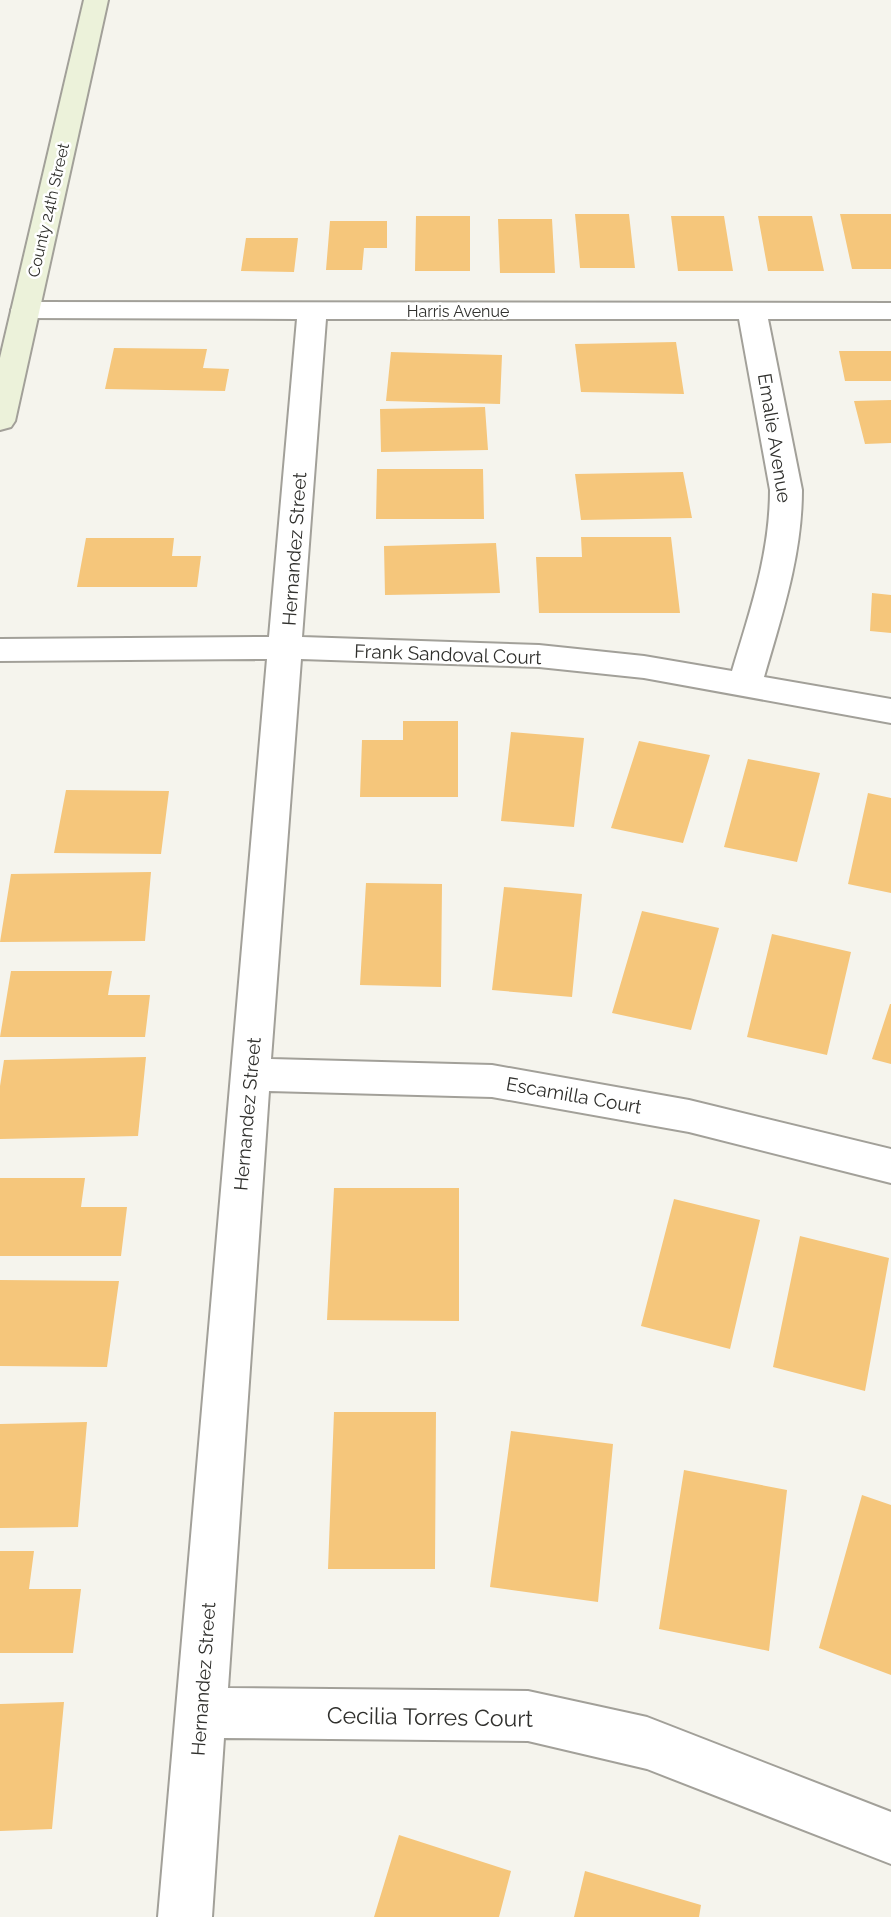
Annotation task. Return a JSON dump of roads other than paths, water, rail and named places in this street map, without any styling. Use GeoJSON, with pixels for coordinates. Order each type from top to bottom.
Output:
{"type":"FeatureCollection","features":[{"type":"Feature","properties":{"kind":"main road","name":"County 24th Street"},"geometry":{"type":"LineString","coordinates":[[0,421],[96,0]]}},
{"type":"Feature","properties":{"kind":"street","name":"Harris Avenue"},"geometry":{"type":"LineString","coordinates":[[25,310],[891,311]]}},
{"type":"Feature","properties":{"kind":"street","name":"Hernandez Street"},"geometry":{"type":"LineString","coordinates":[[186,1917],[250,1074],[312,311]]}},
{"type":"Feature","properties":{"kind":"street","name":"Emalie Avenue"},"geometry":{"type":"LineString","coordinates":[[744,686],[783,553],[787,519],[786,490],[752,311]]}},
{"type":"Feature","properties":{"kind":"street","name":"Frank Sandoval Court"},"geometry":{"type":"LineString","coordinates":[[0,650],[286,648],[539,656],[644,667],[891,711]]}},
{"type":"Feature","properties":{"kind":"street","name":"Escamilla Court"},"geometry":{"type":"LineString","coordinates":[[250,1074],[492,1081],[689,1116],[891,1167]]}},
{"type":"Feature","properties":{"kind":"street","name":"Cecilia Torres Court"},"geometry":{"type":"LineString","coordinates":[[200,1713],[528,1716],[647,1743],[891,1838]]}}]}
